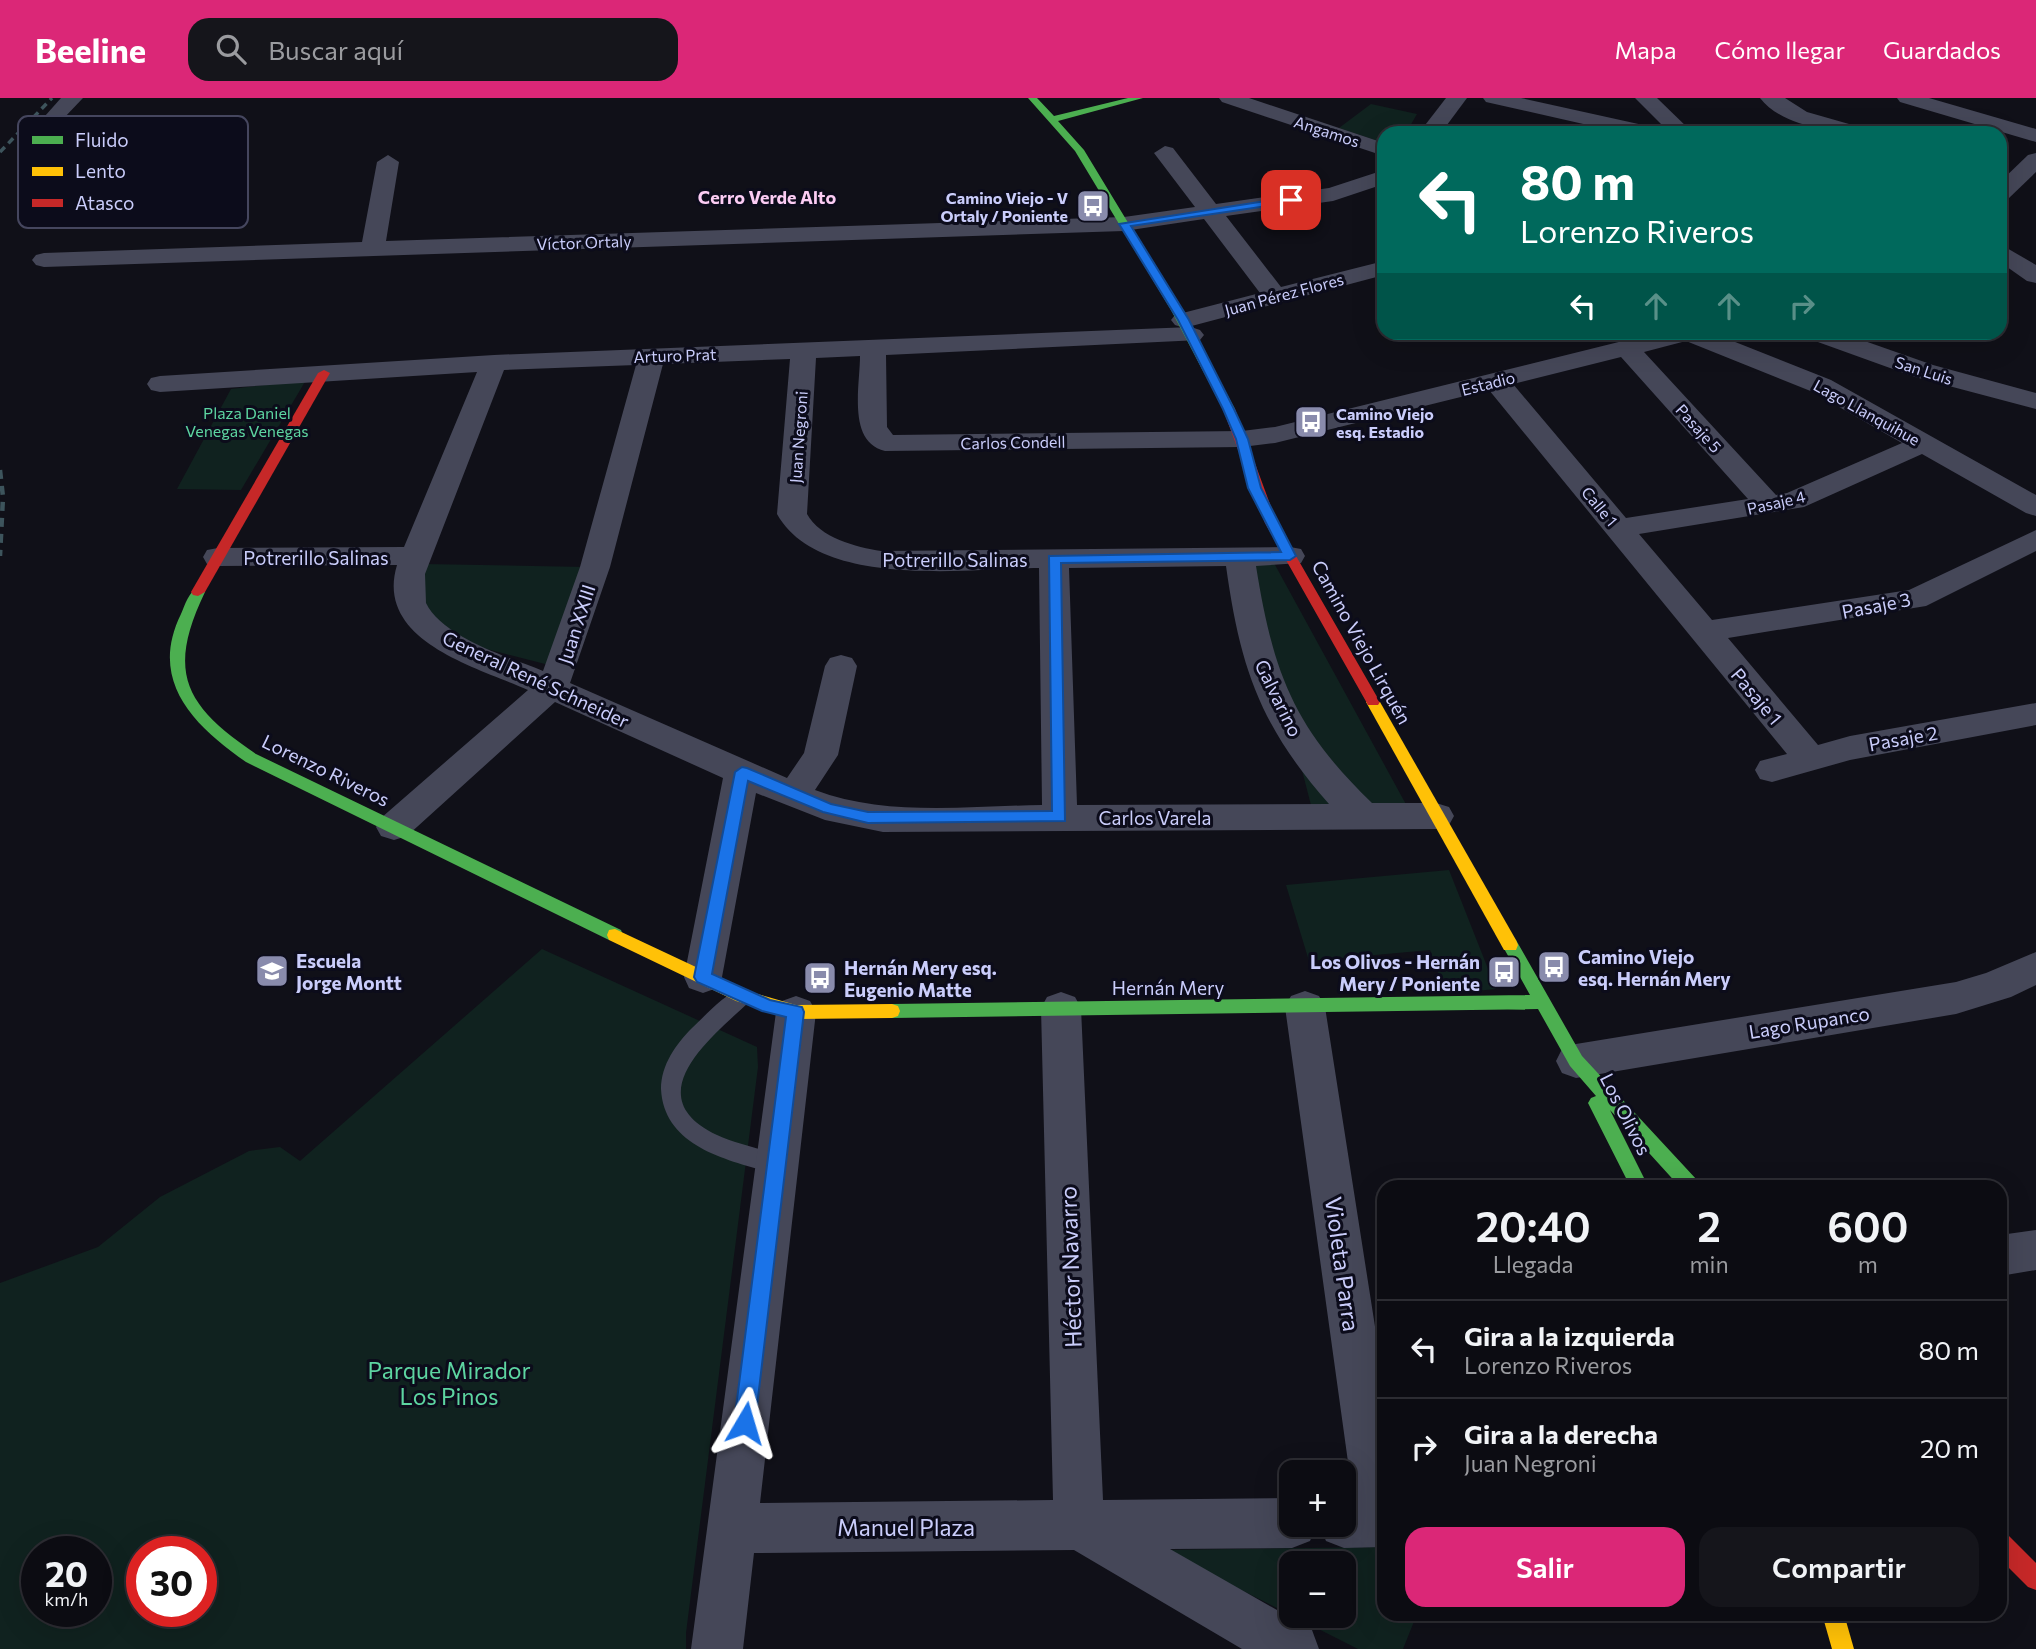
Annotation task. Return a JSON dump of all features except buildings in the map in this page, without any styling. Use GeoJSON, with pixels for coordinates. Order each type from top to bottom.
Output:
{"type":"FeatureCollection","features":[{"type":"Feature","properties":{"kind":"street"},"geometry":{"type":"LineString","coordinates":[[55,116],[73,98]]}},
{"type":"Feature","properties":{"kind":"street","name":"Camino Viejo Lirquén"},"geometry":{"type":"LineString","coordinates":[[1032,98],[1054,119],[1079,150],[1187,328],[1242,439],[1255,488],[1290,556],[1576,1061],[1685,1180]]}},
{"type":"Feature","properties":{"kind":"street"},"geometry":{"type":"LineString","coordinates":[[1054,119],[1139,98]]}},
{"type":"Feature","properties":{"kind":"street","name":"Angamos"},"geometry":{"type":"LineString","coordinates":[[1229,98],[1377,148]]}},
{"type":"Feature","properties":{"kind":"street"},"geometry":{"type":"LineString","coordinates":[[1435,126],[1457,98]]}},
{"type":"Feature","properties":{"kind":"street"},"geometry":{"type":"LineString","coordinates":[[1493,98],[1620,126]]}},
{"type":"Feature","properties":{"kind":"street"},"geometry":{"type":"LineString","coordinates":[[1645,98],[1675,126]]}},
{"type":"Feature","properties":{"kind":"street"},"geometry":{"type":"LineString","coordinates":[[1770,98],[1800,116],[1832,126]]}},
{"type":"Feature","properties":{"kind":"street"},"geometry":{"type":"LineString","coordinates":[[1907,98],[2002,126]]}},
{"type":"Feature","properties":{"kind":"street"},"geometry":{"type":"LineString","coordinates":[[2007,127],[2036,136]]}},
{"type":"Feature","properties":{"kind":"street"},"geometry":{"type":"LineString","coordinates":[[1166,153],[1275,296]]}},
{"type":"Feature","properties":{"kind":"street"},"geometry":{"type":"LineString","coordinates":[[2007,182],[2036,159]]}},
{"type":"Feature","properties":{"kind":"street"},"geometry":{"type":"LineString","coordinates":[[373,249],[388,162]]}},
{"type":"Feature","properties":{"kind":"street","name":"Víctor Ortaly"},"geometry":{"type":"LineString","coordinates":[[44,260],[1124,224],[1333,194],[1377,179]]}},
{"type":"Feature","properties":{"kind":"street"},"geometry":{"type":"LineString","coordinates":[[2007,256],[2036,276]]}},
{"type":"Feature","properties":{"kind":"street","name":"Juan Pérez Flores"},"geometry":{"type":"LineString","coordinates":[[1187,328],[1275,296],[1377,270]]}},
{"type":"Feature","properties":{"kind":"street","name":"Arturo Prat"},"geometry":{"type":"LineString","coordinates":[[160,384],[494,363],[804,350],[1187,328]]}},
{"type":"Feature","properties":{"kind":"street","name":"Estadio"},"geometry":{"type":"LineString","coordinates":[[1242,439],[1275,435],[1664,340]]}},
{"type":"Feature","properties":{"kind":"street","name":"Lago Llanquihue"},"geometry":{"type":"LineString","coordinates":[[1710,340],[1813,381],[2036,507]]}},
{"type":"Feature","properties":{"kind":"street","name":"San Luis"},"geometry":{"type":"LineString","coordinates":[[1836,340],[1935,374],[2036,401]]}},
{"type":"Feature","properties":{"kind":"street","name":"Carlos Condell"},"geometry":{"type":"LineString","coordinates":[[873,346],[873,428],[884,443],[1242,439]]}},
{"type":"Feature","properties":{"kind":"street","name":"Pasaje 5"},"geometry":{"type":"LineString","coordinates":[[1627,349],[1770,506]]}},
{"type":"Feature","properties":{"kind":"street","name":"Juan Negroni"},"geometry":{"type":"LineString","coordinates":[[797,524],[792,514],[804,350]]}},
{"type":"Feature","properties":{"kind":"street","name":"Juan XXIII"},"geometry":{"type":"LineString","coordinates":[[394,827],[551,688],[564,664],[595,567],[652,356]]}},
{"type":"Feature","properties":{"kind":"street","name":"General René Schneider"},"geometry":{"type":"LineString","coordinates":[[494,363],[407,579],[407,596],[418,617],[429,629],[466,651],[794,794]]}},
{"type":"Feature","properties":{"kind":"street","name":"Lorenzo Riveros"},"geometry":{"type":"LineString","coordinates":[[324,373],[188,610],[176,640],[175,674],[190,709],[201,723],[232,747],[742,996],[796,1012]]}},
{"type":"Feature","properties":{"kind":"street","name":"Calle 1"},"geometry":{"type":"LineString","coordinates":[[1496,381],[1703,632]]}},
{"type":"Feature","properties":{"kind":"street","name":"Pasaje 4"},"geometry":{"type":"LineString","coordinates":[[1618,528],[1770,506],[1814,494],[1924,443]]}},
{"type":"Feature","properties":{"kind":"street","name":"Potrerillo Salinas"},"geometry":{"type":"LineString","coordinates":[[797,524],[811,535],[860,558],[1290,556]]}},
{"type":"Feature","properties":{"kind":"street","name":"Pasaje 3"},"geometry":{"type":"LineString","coordinates":[[1703,632],[1915,599],[2036,539]]}},
{"type":"Feature","properties":{"kind":"street","name":"Potrerillo Salinas"},"geometry":{"type":"LineString","coordinates":[[218,557],[415,556]]}},
{"type":"Feature","properties":{"kind":"street","name":"Galvarino"},"geometry":{"type":"LineString","coordinates":[[1240,558],[1256,653],[1280,707],[1311,759],[1363,816]]}},
{"type":"Feature","properties":{"kind":"street"},"geometry":{"type":"LineString","coordinates":[[1054,559],[1060,817]]}},
{"type":"Feature","properties":{"kind":"street","name":"Pasaje 1"},"geometry":{"type":"LineString","coordinates":[[1703,632],[1811,760]]}},
{"type":"Feature","properties":{"kind":"street"},"geometry":{"type":"LineString","coordinates":[[794,794],[821,755],[841,666]]}},
{"type":"Feature","properties":{"kind":"street","name":"Pasaje 2"},"geometry":{"type":"LineString","coordinates":[[1772,770],[1885,741],[2036,714]]}},
{"type":"Feature","properties":{"kind":"street"},"geometry":{"type":"LineString","coordinates":[[703,977],[742,772]]}},
{"type":"Feature","properties":{"kind":"street","name":"Carlos Varela"},"geometry":{"type":"LineString","coordinates":[[794,794],[828,808],[868,818],[1436,816]]}},
{"type":"Feature","properties":{"kind":"street","name":"Lago Rupanco"},"geometry":{"type":"LineString","coordinates":[[1576,1061],[1956,998],[1997,986],[2036,967]]}},
{"type":"Feature","properties":{"kind":"street","name":"Hernán Mery"},"geometry":{"type":"LineString","coordinates":[[796,1012],[1541,1002]]}},
{"type":"Feature","properties":{"kind":"street","name":"Violeta Parra"},"geometry":{"type":"LineString","coordinates":[[1305,1007],[1370,1522]]}},
{"type":"Feature","properties":{"kind":"street","name":"Héctor Navarro"},"geometry":{"type":"LineString","coordinates":[[1062,1008],[1079,1525]]}},
{"type":"Feature","properties":{"kind":"street"},"geometry":{"type":"LineString","coordinates":[[717,1649],[796,1012]]}},
{"type":"Feature","properties":{"kind":"street","name":"Los Olivos"},"geometry":{"type":"LineString","coordinates":[[1576,1061],[1636,1180]]}},
{"type":"Feature","properties":{"kind":"street"},"geometry":{"type":"LineString","coordinates":[[2007,1255],[2036,1250]]}},
{"type":"Feature","properties":{"kind":"street","name":"Manuel Plaza"},"geometry":{"type":"LineString","coordinates":[[732,1528],[1279,1523]]}},
{"type":"Feature","properties":{"kind":"street"},"geometry":{"type":"LineString","coordinates":[[1079,1525],[1293,1649]]}},
{"type":"Feature","properties":{"kind":"street"},"geometry":{"type":"LineString","coordinates":[[2007,1550],[2036,1579]]}},
{"type":"Feature","properties":{"kind":"street"},"geometry":{"type":"LineString","coordinates":[[1835,1621],[1843,1649]]}},
{"type":"Feature","properties":{"kind":"lane"},"geometry":{"type":"LineString","coordinates":[[742,996],[689,1045],[673,1077],[672,1103],[680,1119],[701,1138],[721,1148],[777,1164]]}},
{"type":"Feature","properties":{"kind":"green space"},"geometry":{"type":"Polygon","coordinates":[[[1371,104],[1417,114],[1410,126],[1377,126],[1377,141],[1339,128],[1371,104]]]}},
{"type":"Feature","properties":{"kind":"green space","name":"Plaza Daniel Venegas Venegas"},"geometry":{"type":"Polygon","coordinates":[[[306,380],[241,490],[177,489],[231,389],[306,380]]]}},
{"type":"Feature","properties":{"kind":"green space"},"geometry":{"type":"Polygon","coordinates":[[[1274,563],[1408,808],[1311,805],[1249,565],[1274,563]]]}},
{"type":"Feature","properties":{"kind":"green space"},"geometry":{"type":"Polygon","coordinates":[[[423,564],[585,567],[553,666],[459,642],[420,611],[423,564]]]}},
{"type":"Feature","properties":{"kind":"green space"},"geometry":{"type":"Polygon","coordinates":[[[1449,870],[1496,989],[1446,994],[1430,950],[1309,961],[1286,885],[1449,870]]]}},
{"type":"Feature","properties":{"kind":"green space","name":"Parque Mirador Los Pinos"},"geometry":{"type":"Polygon","coordinates":[[[542,949],[757,1047],[758,1067],[686,1649],[0,1649],[0,1283],[98,1247],[160,1197],[249,1151],[280,1147],[300,1161],[542,949]]]}},
{"type":"Feature","properties":{"kind":"green space"},"geometry":{"type":"Polygon","coordinates":[[[1377,1547],[1377,1621],[1414,1621],[1403,1649],[1358,1649],[1316,1628],[1356,1628],[1356,1551],[1279,1551],[1279,1609],[1162,1550],[1377,1547]]]}},
{"type":"Feature","properties":{"kind":"railway"},"geometry":{"type":"LineString","coordinates":[[35,116],[52,98]]}},
{"type":"Feature","properties":{"kind":"railway"},"geometry":{"type":"LineString","coordinates":[[0,152],[18,133]]}},
{"type":"Feature","properties":{"kind":"railway"},"geometry":{"type":"LineString","coordinates":[[0,470],[3,497],[0,556]]}},
{"type":"Feature","properties":{"kind":"traffic: fast"},"geometry":{"type":"LineString","coordinates":[[1032,98],[1079,150],[1176,310],[1229,409]]}},
{"type":"Feature","properties":{"kind":"traffic: fast"},"geometry":{"type":"LineString","coordinates":[[1054,119],[1139,98]]}},
{"type":"Feature","properties":{"kind":"traffic: fast"},"geometry":{"type":"LineString","coordinates":[[198,592],[185,619],[178,644],[177,667],[182,688],[192,707],[207,725],[227,742],[251,758],[615,935]]}},
{"type":"Feature","properties":{"kind":"traffic: fast"},"geometry":{"type":"LineString","coordinates":[[1510,945],[1576,1061],[1685,1180]]}},
{"type":"Feature","properties":{"kind":"traffic: fast"},"geometry":{"type":"LineString","coordinates":[[892,1011],[1541,1002]]}},
{"type":"Feature","properties":{"kind":"traffic: fast"},"geometry":{"type":"LineString","coordinates":[[1597,1103],[1636,1180]]}},
{"type":"Feature","properties":{"kind":"traffic: slow"},"geometry":{"type":"LineString","coordinates":[[1373,702],[1510,945]]}},
{"type":"Feature","properties":{"kind":"traffic: slow"},"geometry":{"type":"LineString","coordinates":[[615,935],[742,996],[796,1012],[892,1011]]}},
{"type":"Feature","properties":{"kind":"traffic: slow"},"geometry":{"type":"LineString","coordinates":[[1835,1621],[1843,1649]]}},
{"type":"Feature","properties":{"kind":"traffic: jam"},"geometry":{"type":"LineString","coordinates":[[198,592],[324,373]]}},
{"type":"Feature","properties":{"kind":"traffic: jam"},"geometry":{"type":"LineString","coordinates":[[1229,409],[1271,523],[1373,702]]}},
{"type":"Feature","properties":{"kind":"traffic: jam"},"geometry":{"type":"LineString","coordinates":[[2007,1550],[2036,1579]]}},
{"type":"Feature","properties":{"kind":"place","name":"Camino Viejo - V Ortaly / Poniente"},"geometry":{"type":"Point","coordinates":[1093,206]}},
{"type":"Feature","properties":{"kind":"place","name":"Camino Viejo esq. Estadio"},"geometry":{"type":"Point","coordinates":[1311,422]}},
{"type":"Feature","properties":{"kind":"place","name":"Camino Viejo esq. Hernán Mery"},"geometry":{"type":"Point","coordinates":[1554,967]}},
{"type":"Feature","properties":{"kind":"place","name":"Escuela Jorge Montt"},"geometry":{"type":"Point","coordinates":[272,971]}},
{"type":"Feature","properties":{"kind":"place","name":"Los Olivos - Hernán Mery / Poniente"},"geometry":{"type":"Point","coordinates":[1504,972]}},
{"type":"Feature","properties":{"kind":"place","name":"Hernán Mery esq. Eugenio Matte"},"geometry":{"type":"Point","coordinates":[820,978]}},
{"type":"Feature","properties":{"kind":"district","name":"Cerro Verde Alto"},"geometry":{"type":"Point","coordinates":[767,197]}},
{"type":"Feature","properties":{"kind":"route"},"geometry":{"type":"LineString","coordinates":[[745,1423],[796,1012],[768,1006],[703,977],[742,772],[853,816],[883,819],[1060,817],[1054,559],[1290,556],[1255,488],[1242,439],[1184,320],[1124,224],[1291,200]]}}]}
